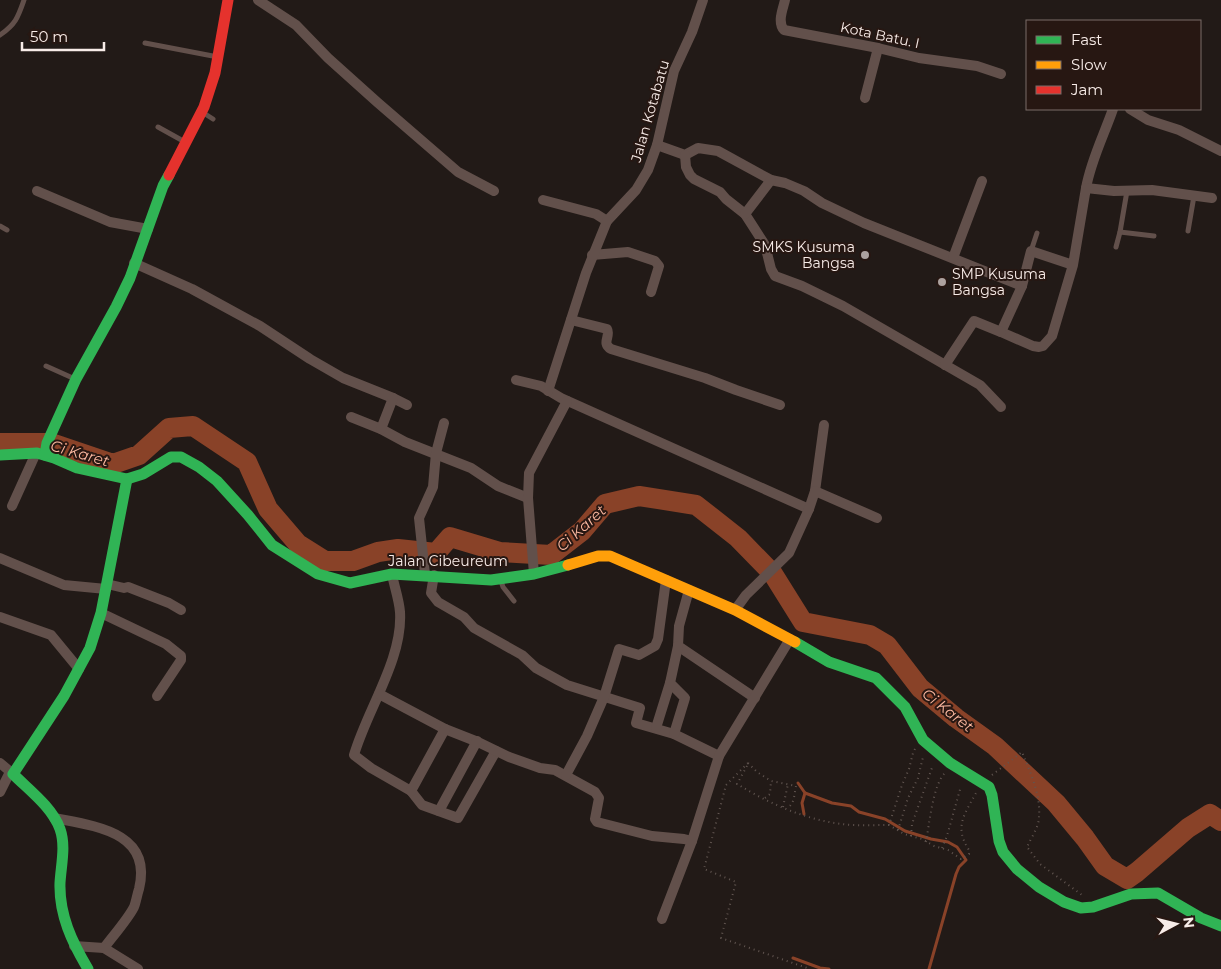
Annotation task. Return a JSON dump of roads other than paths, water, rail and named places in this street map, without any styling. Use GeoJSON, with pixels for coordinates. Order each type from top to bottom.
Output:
{"type":"FeatureCollection","features":[{"type":"Feature","properties":{"kind":"street"},"geometry":{"type":"LineString","coordinates":[[12,506],[44,448],[76,379],[130,278],[163,186],[201,112],[215,73],[228,0]]}},
{"type":"Feature","properties":{"kind":"street"},"geometry":{"type":"LineString","coordinates":[[258,0],[296,25],[363,90],[458,172],[494,191]]}},
{"type":"Feature","properties":{"kind":"street","name":"Jalan Kotabatu"},"geometry":{"type":"LineString","coordinates":[[548,391],[592,255],[607,221],[636,190],[648,170],[657,145],[674,71],[692,32],[703,0]]}},
{"type":"Feature","properties":{"kind":"street","name":"Kota Batu. I"},"geometry":{"type":"LineString","coordinates":[[786,0],[781,18],[781,26],[784,30],[878,48],[918,58],[977,66],[1001,74]]}},
{"type":"Feature","properties":{"kind":"street"},"geometry":{"type":"LineString","coordinates":[[865,98],[878,48]]}},
{"type":"Feature","properties":{"kind":"street"},"geometry":{"type":"LineString","coordinates":[[945,365],[974,321],[1033,346],[1043,346],[1052,336],[1073,265],[1090,167],[1096,156],[1113,110]]}},
{"type":"Feature","properties":{"kind":"street"},"geometry":{"type":"LineString","coordinates":[[1132,110],[1148,120],[1179,130],[1221,152]]}},
{"type":"Feature","properties":{"kind":"street"},"geometry":{"type":"LineString","coordinates":[[657,145],[685,155],[698,148],[712,149],[771,180],[804,191],[822,203],[864,223],[1022,286]]}},
{"type":"Feature","properties":{"kind":"street"},"geometry":{"type":"LineString","coordinates":[[685,155],[686,167],[694,179],[720,192],[745,214],[766,245],[771,269],[775,276],[802,286],[843,306],[983,386],[1001,407]]}},
{"type":"Feature","properties":{"kind":"street"},"geometry":{"type":"LineString","coordinates":[[745,214],[771,180]]}},
{"type":"Feature","properties":{"kind":"street"},"geometry":{"type":"LineString","coordinates":[[953,258],[982,181]]}},
{"type":"Feature","properties":{"kind":"street"},"geometry":{"type":"LineString","coordinates":[[1086,188],[1127,191],[1152,190],[1212,198]]}},
{"type":"Feature","properties":{"kind":"street"},"geometry":{"type":"LineString","coordinates":[[37,191],[110,222],[148,229]]}},
{"type":"Feature","properties":{"kind":"street"},"geometry":{"type":"LineString","coordinates":[[543,200],[596,214],[607,221]]}},
{"type":"Feature","properties":{"kind":"street"},"geometry":{"type":"LineString","coordinates":[[1001,332],[1022,286],[1031,251],[1073,265]]}},
{"type":"Feature","properties":{"kind":"street"},"geometry":{"type":"LineString","coordinates":[[592,255],[628,252],[655,261],[659,266],[650,292]]}},
{"type":"Feature","properties":{"kind":"street"},"geometry":{"type":"LineString","coordinates":[[134,264],[192,289],[260,326],[343,378],[393,398],[407,406]]}},
{"type":"Feature","properties":{"kind":"street"},"geometry":{"type":"LineString","coordinates":[[571,320],[607,329],[606,343],[611,349],[706,378],[780,405]]}},
{"type":"Feature","properties":{"kind":"street"},"geometry":{"type":"LineString","coordinates":[[516,380],[541,386],[567,401],[810,509]]}},
{"type":"Feature","properties":{"kind":"street"},"geometry":{"type":"LineString","coordinates":[[381,429],[393,398]]}},
{"type":"Feature","properties":{"kind":"street"},"geometry":{"type":"LineString","coordinates":[[534,574],[528,480],[532,466],[567,401]]}},
{"type":"Feature","properties":{"kind":"street"},"geometry":{"type":"LineString","coordinates":[[351,418],[477,471],[498,486],[528,498]]}},
{"type":"Feature","properties":{"kind":"street"},"geometry":{"type":"LineString","coordinates":[[444,423],[436,453],[433,487],[425,501],[419,518],[431,593],[438,602],[464,616],[474,628],[522,655],[536,668],[567,685],[640,708],[636,723],[674,734],[719,756]]}},
{"type":"Feature","properties":{"kind":"street"},"geometry":{"type":"LineString","coordinates":[[735,610],[746,595],[789,552],[810,509],[815,491],[824,425]]}},
{"type":"Feature","properties":{"kind":"street"},"geometry":{"type":"LineString","coordinates":[[0,455],[44,448],[77,468],[127,478],[101,613],[90,648],[64,696],[0,792]]}},
{"type":"Feature","properties":{"kind":"street","name":"Jalan Cibeureum"},"geometry":{"type":"LineString","coordinates":[[127,478],[143,474],[172,457],[181,457],[199,467],[217,481],[272,544],[318,574],[331,580],[350,583],[392,574],[491,580],[557,569],[601,555],[610,556],[735,610],[829,662],[876,678],[907,711],[927,743],[950,763],[989,787],[1003,852],[1025,877],[1064,902],[1076,907],[1086,908],[1131,894],[1152,892],[1165,897],[1201,918],[1221,926]]}},
{"type":"Feature","properties":{"kind":"street"},"geometry":{"type":"LineString","coordinates":[[815,491],[877,518]]}},
{"type":"Feature","properties":{"kind":"street"},"geometry":{"type":"LineString","coordinates":[[0,558],[64,585],[128,587],[169,603],[181,610]]}},
{"type":"Feature","properties":{"kind":"street"},"geometry":{"type":"LineString","coordinates":[[392,574],[400,612],[396,648],[380,694],[365,724],[354,755],[371,768],[411,791],[422,805],[458,818],[496,750]]}},
{"type":"Feature","properties":{"kind":"street"},"geometry":{"type":"LineString","coordinates":[[566,775],[587,736],[604,697],[618,649],[639,654],[655,646],[658,639],[666,580]]}},
{"type":"Feature","properties":{"kind":"street"},"geometry":{"type":"LineString","coordinates":[[656,728],[670,683],[678,646],[679,626],[689,590]]}},
{"type":"Feature","properties":{"kind":"street"},"geometry":{"type":"LineString","coordinates":[[101,613],[166,644],[181,656],[181,660],[157,696]]}},
{"type":"Feature","properties":{"kind":"street"},"geometry":{"type":"LineString","coordinates":[[0,617],[51,635],[79,669]]}},
{"type":"Feature","properties":{"kind":"street"},"geometry":{"type":"LineString","coordinates":[[662,919],[692,841],[719,756],[790,639]]}},
{"type":"Feature","properties":{"kind":"street"},"geometry":{"type":"LineString","coordinates":[[678,646],[755,698]]}},
{"type":"Feature","properties":{"kind":"street"},"geometry":{"type":"LineString","coordinates":[[670,683],[685,698],[674,734]]}},
{"type":"Feature","properties":{"kind":"street"},"geometry":{"type":"LineString","coordinates":[[380,694],[445,729],[540,768],[555,770],[566,775],[597,794],[598,801],[595,819],[597,822],[652,836],[692,841]]}},
{"type":"Feature","properties":{"kind":"street"},"geometry":{"type":"LineString","coordinates":[[411,791],[445,729]]}},
{"type":"Feature","properties":{"kind":"street"},"geometry":{"type":"LineString","coordinates":[[439,811],[477,741]]}},
{"type":"Feature","properties":{"kind":"street"},"geometry":{"type":"LineString","coordinates":[[0,763],[54,818],[60,828],[62,837],[60,907],[65,928],[88,969]]}},
{"type":"Feature","properties":{"kind":"street"},"geometry":{"type":"LineString","coordinates":[[54,818],[101,828],[119,835],[136,851],[139,857],[142,876],[134,908],[104,948]]}},
{"type":"Feature","properties":{"kind":"street"},"geometry":{"type":"LineString","coordinates":[[74,946],[104,948],[138,969]]}},
{"type":"Feature","properties":{"kind":"lane"},"geometry":{"type":"LineString","coordinates":[[0,35],[15,23],[24,0]]}},
{"type":"Feature","properties":{"kind":"lane"},"geometry":{"type":"LineString","coordinates":[[145,43],[218,57]]}},
{"type":"Feature","properties":{"kind":"lane"},"geometry":{"type":"LineString","coordinates":[[201,112],[213,119]]}},
{"type":"Feature","properties":{"kind":"lane"},"geometry":{"type":"LineString","coordinates":[[158,127],[185,142]]}},
{"type":"Feature","properties":{"kind":"lane"},"geometry":{"type":"LineString","coordinates":[[1116,247],[1127,191]]}},
{"type":"Feature","properties":{"kind":"lane"},"geometry":{"type":"LineString","coordinates":[[1188,231],[1194,196]]}},
{"type":"Feature","properties":{"kind":"lane"},"geometry":{"type":"LineString","coordinates":[[0,226],[7,230]]}},
{"type":"Feature","properties":{"kind":"lane"},"geometry":{"type":"LineString","coordinates":[[1031,251],[1037,232]]}},
{"type":"Feature","properties":{"kind":"lane"},"geometry":{"type":"LineString","coordinates":[[1120,232],[1154,236]]}},
{"type":"Feature","properties":{"kind":"lane"},"geometry":{"type":"LineString","coordinates":[[46,366],[76,379]]}},
{"type":"Feature","properties":{"kind":"lane"},"geometry":{"type":"LineString","coordinates":[[500,578],[503,587],[514,601]]}},
{"type":"Feature","properties":{"kind":"waterway","name":"Ci Karet"},"geometry":{"type":"LineString","coordinates":[[0,443],[51,443],[113,464],[139,455],[169,428],[193,426],[247,462],[268,509],[298,544],[325,561],[353,561],[378,552],[398,549],[436,553],[450,537],[500,552],[551,555],[582,531],[605,504],[639,496],[696,505],[738,538],[773,574],[803,622],[870,635],[887,645],[920,688],[956,718],[995,746],[1056,803],[1105,866],[1127,879],[1188,828],[1210,814],[1221,821]]}},
{"type":"Feature","properties":{"kind":"waterway"},"geometry":{"type":"LineString","coordinates":[[798,783],[805,793],[802,803],[804,814]]}},
{"type":"Feature","properties":{"kind":"waterway"},"geometry":{"type":"LineString","coordinates":[[805,793],[832,803],[851,806],[859,812],[885,819],[905,831],[948,842],[957,847],[966,860],[959,867],[956,874],[929,969]]}},
{"type":"Feature","properties":{"kind":"waterway"},"geometry":{"type":"LineString","coordinates":[[793,958],[820,968],[829,969]]}},
{"type":"Feature","properties":{"kind":"place","name":"SMKS Kusuma Bangsa"},"geometry":{"type":"Point","coordinates":[865,255]}},
{"type":"Feature","properties":{"kind":"place","name":"SMP Kusuma Bangsa"},"geometry":{"type":"Point","coordinates":[942,282]}}]}
